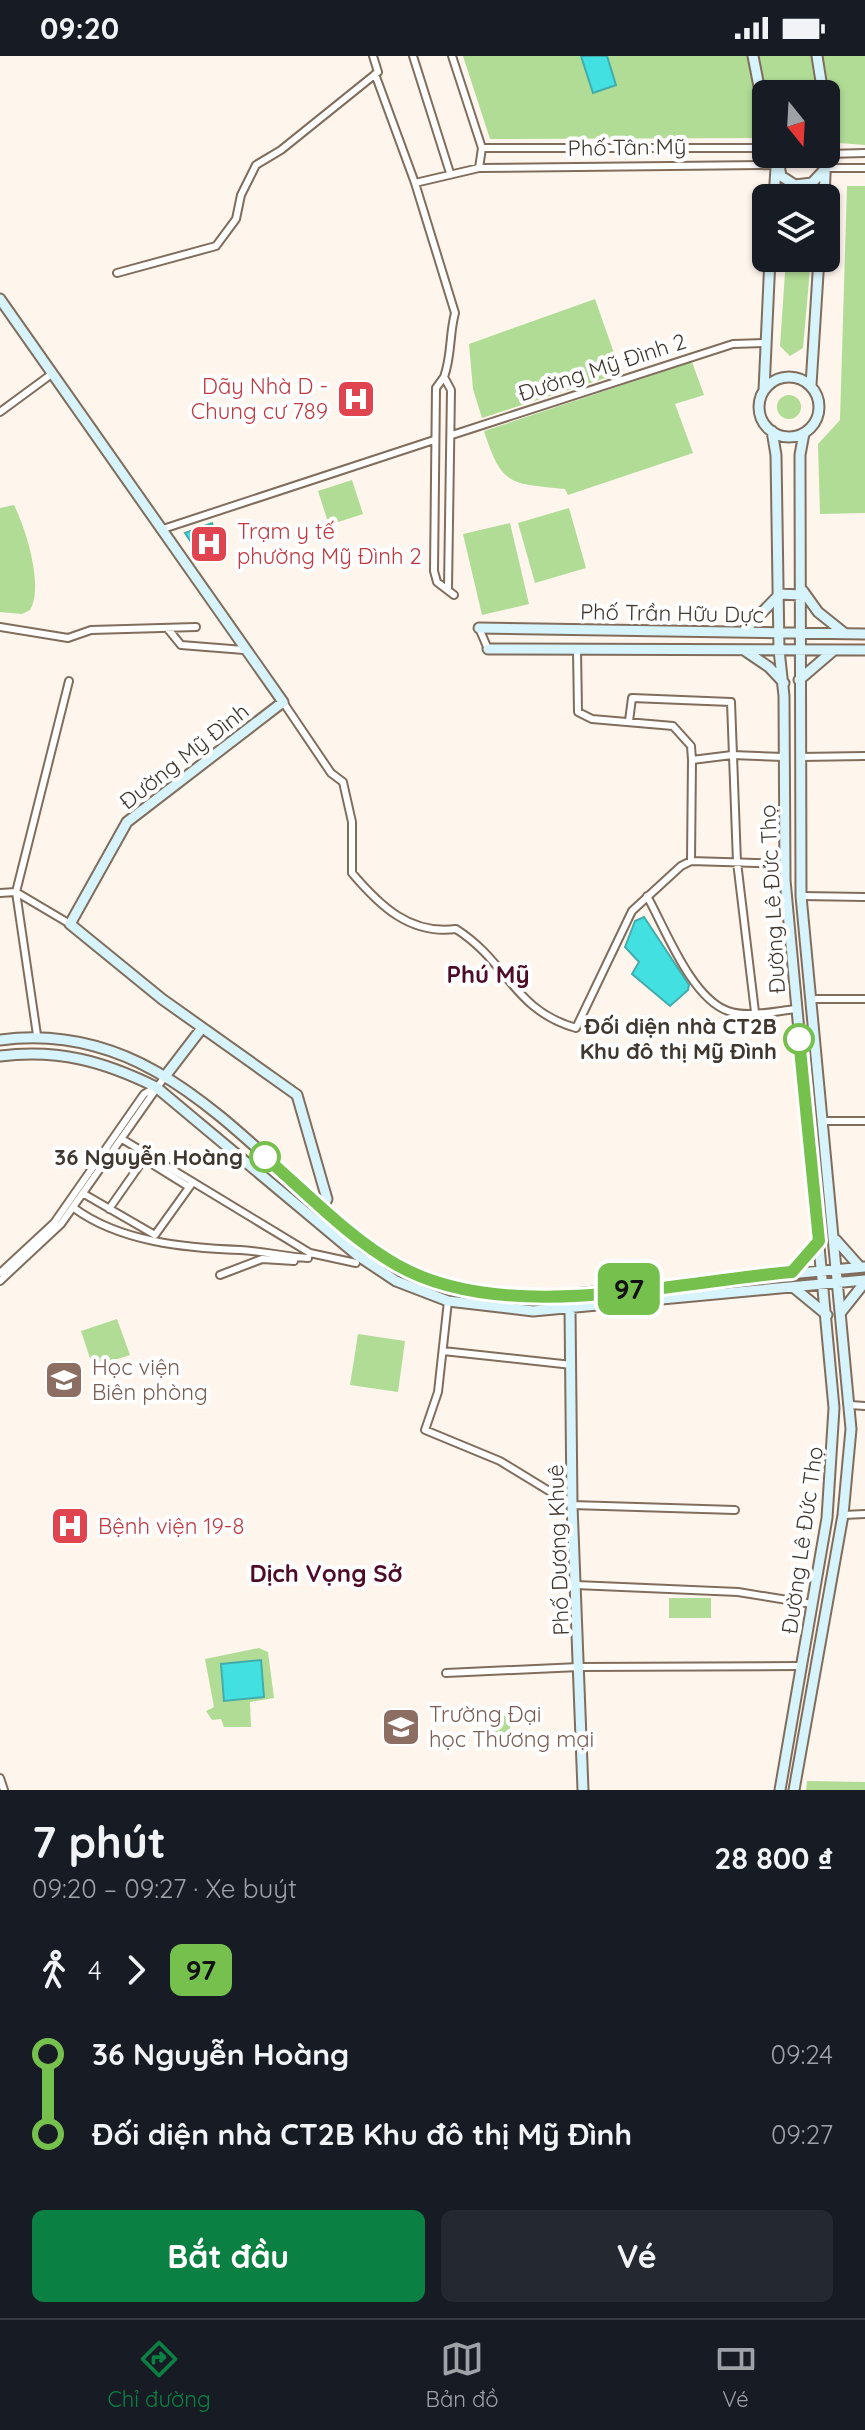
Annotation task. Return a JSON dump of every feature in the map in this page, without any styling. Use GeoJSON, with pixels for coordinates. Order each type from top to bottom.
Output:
{"type":"FeatureCollection","features":[{"type":"Feature","properties":{"kind":"main road"},"geometry":{"type":"LineString","coordinates":[[753,56],[758,80]]}},
{"type":"Feature","properties":{"kind":"main road"},"geometry":{"type":"LineString","coordinates":[[817,56],[821,80]]}},
{"type":"Feature","properties":{"kind":"main road"},"geometry":{"type":"LineString","coordinates":[[781,168],[788,181],[804,185],[819,179],[826,168]]}},
{"type":"Feature","properties":{"kind":"main road"},"geometry":{"type":"LineString","coordinates":[[825,184],[826,168]]}},
{"type":"Feature","properties":{"kind":"main road"},"geometry":{"type":"LineString","coordinates":[[769,272],[764,390],[759,410],[772,431],[783,436],[804,433],[817,419],[819,411],[819,400],[811,385],[818,272]]}},
{"type":"Feature","properties":{"kind":"main road"},"geometry":{"type":"LineString","coordinates":[[0,299],[283,702]]}},
{"type":"Feature","properties":{"kind":"main road"},"geometry":{"type":"LineString","coordinates":[[764,390],[774,381],[789,377],[811,385]]}},
{"type":"Feature","properties":{"kind":"main road","name":"Đường Lê Đức Thọ"},"geometry":{"type":"LineString","coordinates":[[772,431],[776,455],[778,632],[784,687],[784,864],[834,1390],[834,1465],[780,1790]]}},
{"type":"Feature","properties":{"kind":"main road","name":"Đường Lê Đức Thọ"},"geometry":{"type":"LineString","coordinates":[[794,1790],[843,1515],[849,1471],[850,1405],[801,896],[798,692],[802,633],[800,455],[804,433]]}},
{"type":"Feature","properties":{"kind":"main road"},"geometry":{"type":"LineString","coordinates":[[744,631],[778,595],[802,592],[817,611],[847,633],[851,650]]}},
{"type":"Feature","properties":{"kind":"main road","name":"Phố Trần Hữu Dực"},"geometry":{"type":"LineString","coordinates":[[479,628],[865,634]]}},
{"type":"Feature","properties":{"kind":"main road","name":"Phố Trần Hữu Dực"},"geometry":{"type":"LineString","coordinates":[[488,649],[865,650]]}},
{"type":"Feature","properties":{"kind":"main road"},"geometry":{"type":"LineString","coordinates":[[744,650],[769,667],[784,687],[798,692]]}},
{"type":"Feature","properties":{"kind":"main road"},"geometry":{"type":"LineString","coordinates":[[799,680],[834,650]]}},
{"type":"Feature","properties":{"kind":"main road","name":"Đường Mỹ Đình"},"geometry":{"type":"LineString","coordinates":[[70,924],[127,822],[283,702]]}},
{"type":"Feature","properties":{"kind":"main road"},"geometry":{"type":"LineString","coordinates":[[70,924],[202,1028],[297,1095],[327,1199],[323,1207]]}},
{"type":"Feature","properties":{"kind":"main road"},"geometry":{"type":"LineString","coordinates":[[166,1075],[202,1028]]}},
{"type":"Feature","properties":{"kind":"main road"},"geometry":{"type":"LineString","coordinates":[[0,1040],[37,1035],[95,1045],[166,1075],[212,1109],[323,1207],[396,1265],[457,1289],[527,1297],[863,1267]]}},
{"type":"Feature","properties":{"kind":"main road"},"geometry":{"type":"LineString","coordinates":[[0,1056],[37,1053],[68,1055],[110,1066],[156,1087],[357,1255],[396,1281],[448,1301],[505,1310],[570,1308],[865,1281]]}},
{"type":"Feature","properties":{"kind":"main road"},"geometry":{"type":"LineString","coordinates":[[835,1239],[863,1267]]}},
{"type":"Feature","properties":{"kind":"main road"},"geometry":{"type":"LineString","coordinates":[[792,1272],[819,1241]]}},
{"type":"Feature","properties":{"kind":"main road"},"geometry":{"type":"LineString","coordinates":[[842,1311],[865,1281]]}},
{"type":"Feature","properties":{"kind":"main road"},"geometry":{"type":"LineString","coordinates":[[793,1286],[827,1315]]}},
{"type":"Feature","properties":{"kind":"main road"},"geometry":{"type":"LineString","coordinates":[[642,1288],[643,1302]]}},
{"type":"Feature","properties":{"kind":"main road","name":"Phố Dương Khuê"},"geometry":{"type":"LineString","coordinates":[[570,1308],[572,1505],[583,1790]]}},
{"type":"Feature","properties":{"kind":"street"},"geometry":{"type":"LineString","coordinates":[[373,56],[455,313],[450,332],[451,357],[444,377],[436,388],[434,440],[434,571],[437,582],[454,595]]}},
{"type":"Feature","properties":{"kind":"street"},"geometry":{"type":"LineString","coordinates":[[425,56],[413,57],[450,173]]}},
{"type":"Feature","properties":{"kind":"street"},"geometry":{"type":"LineString","coordinates":[[452,56],[482,148],[479,168]]}},
{"type":"Feature","properties":{"kind":"street"},"geometry":{"type":"LineString","coordinates":[[117,273],[216,246],[236,219],[242,192],[256,165],[281,150],[376,73]]}},
{"type":"Feature","properties":{"kind":"street","name":"Phố Tân Mỹ"},"geometry":{"type":"LineString","coordinates":[[482,148],[752,148]]}},
{"type":"Feature","properties":{"kind":"street"},"geometry":{"type":"LineString","coordinates":[[840,153],[865,153]]}},
{"type":"Feature","properties":{"kind":"street","name":"Phố Tân Mỹ"},"geometry":{"type":"LineString","coordinates":[[415,183],[479,168],[752,161]]}},
{"type":"Feature","properties":{"kind":"street"},"geometry":{"type":"LineString","coordinates":[[840,168],[865,168]]}},
{"type":"Feature","properties":{"kind":"street","name":"Đường Mỹ Đình 2"},"geometry":{"type":"LineString","coordinates":[[452,435],[733,344],[765,343]]}},
{"type":"Feature","properties":{"kind":"street"},"geometry":{"type":"LineString","coordinates":[[0,412],[53,373]]}},
{"type":"Feature","properties":{"kind":"street"},"geometry":{"type":"LineString","coordinates":[[444,377],[451,390],[452,435],[448,588]]}},
{"type":"Feature","properties":{"kind":"street"},"geometry":{"type":"LineString","coordinates":[[163,529],[434,440]]}},
{"type":"Feature","properties":{"kind":"street"},"geometry":{"type":"LineString","coordinates":[[0,627],[68,638],[91,630],[196,627]]}},
{"type":"Feature","properties":{"kind":"street"},"geometry":{"type":"LineString","coordinates":[[479,628],[488,649]]}},
{"type":"Feature","properties":{"kind":"street"},"geometry":{"type":"LineString","coordinates":[[168,629],[181,645],[244,650]]}},
{"type":"Feature","properties":{"kind":"street"},"geometry":{"type":"LineString","coordinates":[[577,650],[578,712],[592,719],[673,726],[691,746],[691,861]]}},
{"type":"Feature","properties":{"kind":"street"},"geometry":{"type":"LineString","coordinates":[[37,1035],[16,892],[69,681]]}},
{"type":"Feature","properties":{"kind":"street"},"geometry":{"type":"LineString","coordinates":[[629,721],[632,698],[731,702],[737,862],[755,1012]]}},
{"type":"Feature","properties":{"kind":"street"},"geometry":{"type":"LineString","coordinates":[[283,702],[331,773],[343,782],[352,822],[352,873],[370,894],[407,922],[434,932],[456,929],[470,938],[509,978],[526,1003],[542,1016],[576,1028],[620,932],[647,896],[691,861],[784,864]]}},
{"type":"Feature","properties":{"kind":"street"},"geometry":{"type":"LineString","coordinates":[[692,760],[732,755],[784,757]]}},
{"type":"Feature","properties":{"kind":"street"},"geometry":{"type":"LineString","coordinates":[[800,757],[865,756]]}},
{"type":"Feature","properties":{"kind":"street"},"geometry":{"type":"LineString","coordinates":[[0,893],[16,892],[70,924]]}},
{"type":"Feature","properties":{"kind":"street"},"geometry":{"type":"LineString","coordinates":[[647,896],[696,985],[709,1000],[729,1012],[796,1009]]}},
{"type":"Feature","properties":{"kind":"street"},"geometry":{"type":"LineString","coordinates":[[801,896],[865,897]]}},
{"type":"Feature","properties":{"kind":"street"},"geometry":{"type":"LineString","coordinates":[[811,999],[865,999]]}},
{"type":"Feature","properties":{"kind":"street"},"geometry":{"type":"LineString","coordinates":[[0,1281],[59,1227],[166,1075]]}},
{"type":"Feature","properties":{"kind":"street"},"geometry":{"type":"LineString","coordinates":[[0,1273],[54,1223],[144,1094],[156,1087]]}},
{"type":"Feature","properties":{"kind":"street"},"geometry":{"type":"LineString","coordinates":[[824,1121],[865,1121]]}},
{"type":"Feature","properties":{"kind":"street"},"geometry":{"type":"LineString","coordinates":[[122,1139],[191,1184]]}},
{"type":"Feature","properties":{"kind":"street"},"geometry":{"type":"LineString","coordinates":[[109,1209],[144,1159],[310,1253],[356,1263]]}},
{"type":"Feature","properties":{"kind":"street"},"geometry":{"type":"LineString","coordinates":[[84,1194],[155,1235],[191,1184]]}},
{"type":"Feature","properties":{"kind":"street"},"geometry":{"type":"LineString","coordinates":[[74,1208],[88,1218],[135,1236],[218,1251],[308,1260],[262,1259],[220,1275]]}},
{"type":"Feature","properties":{"kind":"street"},"geometry":{"type":"LineString","coordinates":[[448,1301],[438,1392],[425,1430],[500,1461],[572,1505],[735,1510]]}},
{"type":"Feature","properties":{"kind":"street"},"geometry":{"type":"LineString","coordinates":[[443,1351],[572,1365]]}},
{"type":"Feature","properties":{"kind":"street"},"geometry":{"type":"LineString","coordinates":[[850,1405],[865,1406]]}},
{"type":"Feature","properties":{"kind":"street"},"geometry":{"type":"LineString","coordinates":[[843,1515],[865,1514]]}},
{"type":"Feature","properties":{"kind":"street"},"geometry":{"type":"LineString","coordinates":[[576,1585],[738,1592],[812,1604]]}},
{"type":"Feature","properties":{"kind":"street"},"geometry":{"type":"LineString","coordinates":[[446,1673],[579,1667],[801,1666]]}},
{"type":"Feature","properties":{"kind":"street"},"geometry":{"type":"LineString","coordinates":[[0,1778],[4,1790]]}},
{"type":"Feature","properties":{"kind":"green space"},"geometry":{"type":"Polygon","coordinates":[[[463,56],[865,56],[865,145],[840,143],[840,80],[752,80],[752,138],[490,139],[463,56]]]}},
{"type":"Feature","properties":{"kind":"green space"},"geometry":{"type":"Polygon","coordinates":[[[847,186],[865,186],[865,513],[820,514],[818,444],[840,420],[847,186]]]}},
{"type":"Feature","properties":{"kind":"green space"},"geometry":{"type":"Polygon","coordinates":[[[785,272],[810,272],[803,348],[790,356],[780,346],[785,272]]]}},
{"type":"Feature","properties":{"kind":"green space"},"geometry":{"type":"Polygon","coordinates":[[[595,299],[621,373],[482,418],[473,389],[469,344],[595,299]]]}},
{"type":"Feature","properties":{"kind":"green space"},"geometry":{"type":"Polygon","coordinates":[[[692,362],[704,395],[675,404],[693,453],[568,495],[565,489],[511,479],[503,472],[490,449],[484,431],[692,362]]]}},
{"type":"Feature","properties":{"kind":"green space"},"geometry":{"type":"Polygon","coordinates":[[[789,395],[798,398],[801,407],[798,416],[789,419],[780,416],[777,407],[780,398],[789,395]]]}},
{"type":"Feature","properties":{"kind":"green space"},"geometry":{"type":"Polygon","coordinates":[[[352,480],[363,514],[329,525],[318,491],[352,480]]]}},
{"type":"Feature","properties":{"kind":"green space"},"geometry":{"type":"Polygon","coordinates":[[[14,505],[24,528],[34,573],[34,600],[30,610],[22,614],[0,612],[0,508],[14,505]]]}},
{"type":"Feature","properties":{"kind":"green space"},"geometry":{"type":"Polygon","coordinates":[[[569,508],[586,568],[535,583],[518,523],[569,508]]]}},
{"type":"Feature","properties":{"kind":"green space"},"geometry":{"type":"Polygon","coordinates":[[[510,523],[529,604],[482,615],[463,534],[510,523]]]}},
{"type":"Feature","properties":{"kind":"green space"},"geometry":{"type":"Polygon","coordinates":[[[117,1319],[130,1355],[93,1367],[81,1331],[117,1319]]]}},
{"type":"Feature","properties":{"kind":"green space"},"geometry":{"type":"Polygon","coordinates":[[[358,1334],[405,1341],[398,1392],[350,1385],[358,1334]]]}},
{"type":"Feature","properties":{"kind":"green space"},"geometry":{"type":"Polygon","coordinates":[[[669,1598],[711,1598],[711,1618],[669,1618],[669,1598]]]}},
{"type":"Feature","properties":{"kind":"green space"},"geometry":{"type":"Polygon","coordinates":[[[259,1648],[268,1652],[274,1698],[250,1702],[251,1727],[224,1727],[221,1719],[212,1720],[206,1711],[214,1707],[205,1659],[259,1648]]]}},
{"type":"Feature","properties":{"kind":"green space"},"geometry":{"type":"Polygon","coordinates":[[[493,1713],[510,1713],[510,1744],[493,1744],[493,1713]]]}},
{"type":"Feature","properties":{"kind":"green space"},"geometry":{"type":"Polygon","coordinates":[[[807,1781],[865,1782],[865,1790],[806,1790],[807,1781]]]}},
{"type":"Feature","properties":{"kind":"water"},"geometry":{"type":"Polygon","coordinates":[[[581,56],[607,56],[616,85],[593,93],[581,56]]]}},
{"type":"Feature","properties":{"kind":"water"},"geometry":{"type":"Polygon","coordinates":[[[212,523],[219,543],[197,551],[185,533],[212,523]]]}},
{"type":"Feature","properties":{"kind":"water"},"geometry":{"type":"Polygon","coordinates":[[[644,917],[689,985],[688,990],[670,1006],[632,974],[639,962],[625,947],[635,921],[644,917]]]}},
{"type":"Feature","properties":{"kind":"water"},"geometry":{"type":"Polygon","coordinates":[[[261,1660],[264,1697],[224,1701],[221,1664],[261,1660]]]}},
{"type":"Feature","properties":{"kind":"bus line","name":"97"},"geometry":{"type":"LineString","coordinates":[[265,1157],[378,1253],[417,1275],[457,1289],[505,1296],[552,1296],[792,1272],[819,1241],[799,1039]]}},
{"type":"Feature","properties":{"kind":"place","name":"Dãy Nhà D - Chung cư 789"},"geometry":{"type":"Point","coordinates":[356,399]}},
{"type":"Feature","properties":{"kind":"place","name":"Trạm y tế phường Mỹ Đình 2"},"geometry":{"type":"Point","coordinates":[209,544]}},
{"type":"Feature","properties":{"kind":"place","name":"Đối diện nhà CT2B Khu đô thị Mỹ Đình"},"geometry":{"type":"Point","coordinates":[799,1039]}},
{"type":"Feature","properties":{"kind":"place","name":"36 Nguyễn Hoàng"},"geometry":{"type":"Point","coordinates":[265,1157]}},
{"type":"Feature","properties":{"kind":"place","name":"Học viện Biên phòng"},"geometry":{"type":"Point","coordinates":[64,1380]}},
{"type":"Feature","properties":{"kind":"place","name":"Bệnh viện 19-8"},"geometry":{"type":"Point","coordinates":[70,1526]}},
{"type":"Feature","properties":{"kind":"place","name":"Trường Đại học Thương mại"},"geometry":{"type":"Point","coordinates":[401,1727]}},
{"type":"Feature","properties":{"kind":"district","name":"Phú Mỹ"},"geometry":{"type":"Point","coordinates":[488,974]}},
{"type":"Feature","properties":{"kind":"district","name":"Dịch Vọng Sở"},"geometry":{"type":"Point","coordinates":[326,1573]}}]}
